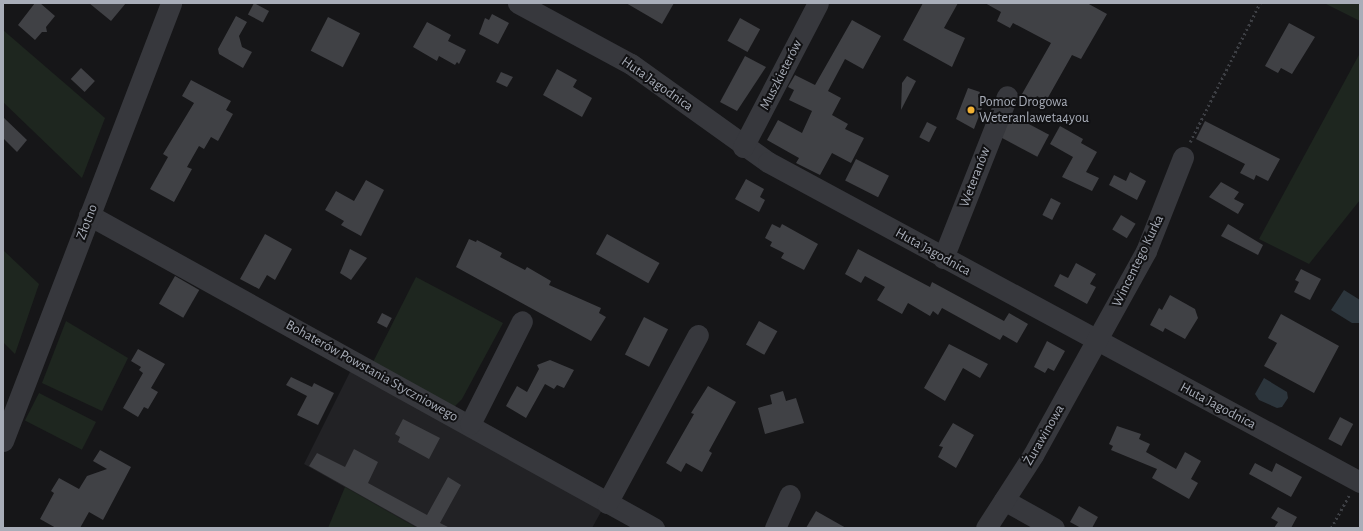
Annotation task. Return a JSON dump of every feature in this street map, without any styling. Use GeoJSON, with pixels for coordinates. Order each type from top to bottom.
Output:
{"type":"FeatureCollection","features":[{"type":"Feature","properties":{"kind":"street","name":"Złotno"},"geometry":{"type":"LineString","coordinates":[[3,441],[172,3]]}},
{"type":"Feature","properties":{"kind":"street","name":"Huta Jagodnica"},"geometry":{"type":"LineString","coordinates":[[518,3],[631,64],[744,147],[943,258],[1358,481]]}},
{"type":"Feature","properties":{"kind":"street","name":"Muszkieterów"},"geometry":{"type":"LineString","coordinates":[[744,147],[818,3]]}},
{"type":"Feature","properties":{"kind":"street","name":"Weteranów"},"geometry":{"type":"LineString","coordinates":[[943,258],[1007,96]]}},
{"type":"Feature","properties":{"kind":"street","name":"Wincentego Kurka"},"geometry":{"type":"LineString","coordinates":[[1098,340],[1146,251],[1183,157]]}},
{"type":"Feature","properties":{"kind":"street","name":"Bohaterów Powstania Styczniowego"},"geometry":{"type":"LineString","coordinates":[[89,215],[470,424],[607,503],[654,528]]}},
{"type":"Feature","properties":{"kind":"street"},"geometry":{"type":"LineString","coordinates":[[470,424],[522,322]]}},
{"type":"Feature","properties":{"kind":"street"},"geometry":{"type":"LineString","coordinates":[[607,503],[698,335]]}},
{"type":"Feature","properties":{"kind":"street","name":"Żurawinowa"},"geometry":{"type":"LineString","coordinates":[[986,528],[1033,455],[1098,340]]}},
{"type":"Feature","properties":{"kind":"street"},"geometry":{"type":"LineString","coordinates":[[775,528],[790,495]]}},
{"type":"Feature","properties":{"kind":"street"},"geometry":{"type":"LineString","coordinates":[[1004,500],[1054,528]]}},
{"type":"Feature","properties":{"kind":"path"},"geometry":{"type":"LineString","coordinates":[[1183,157],[1207,104],[1260,3]]}},
{"type":"Feature","properties":{"kind":"path"},"geometry":{"type":"LineString","coordinates":[[1331,528],[1358,481]]}},
{"type":"Feature","properties":{"kind":"shaded area"},"geometry":{"type":"Polygon","coordinates":[[[1324,3],[1360,3],[1360,21],[1324,3]]]}},
{"type":"Feature","properties":{"kind":"shaded area"},"geometry":{"type":"Polygon","coordinates":[[[3,30],[105,118],[82,178],[3,102],[3,30]]]}},
{"type":"Feature","properties":{"kind":"shaded area"},"geometry":{"type":"Polygon","coordinates":[[[1360,53],[1360,200],[1309,264],[1259,239],[1360,53]]]}},
{"type":"Feature","properties":{"kind":"shaded area"},"geometry":{"type":"Polygon","coordinates":[[[3,250],[39,284],[15,354],[3,342],[3,250]]]}},
{"type":"Feature","properties":{"kind":"shaded area"},"geometry":{"type":"Polygon","coordinates":[[[416,277],[503,323],[462,399],[453,408],[372,364],[416,277]]]}},
{"type":"Feature","properties":{"kind":"shaded area"},"geometry":{"type":"Polygon","coordinates":[[[1344,290],[1360,300],[1359,323],[1352,323],[1331,310],[1344,290]]]}},
{"type":"Feature","properties":{"kind":"shaded area"},"geometry":{"type":"Polygon","coordinates":[[[66,321],[128,358],[102,411],[42,383],[66,321]]]}},
{"type":"Feature","properties":{"kind":"shaded area"},"geometry":{"type":"Polygon","coordinates":[[[354,364],[602,510],[592,528],[417,528],[304,464],[354,364]]]}},
{"type":"Feature","properties":{"kind":"shaded area"},"geometry":{"type":"Polygon","coordinates":[[[1264,378],[1287,392],[1288,398],[1282,407],[1277,408],[1259,400],[1255,394],[1264,378]]]}},
{"type":"Feature","properties":{"kind":"shaded area"},"geometry":{"type":"Polygon","coordinates":[[[39,393],[96,422],[82,450],[25,421],[39,393]]]}},
{"type":"Feature","properties":{"kind":"shaded area"},"geometry":{"type":"Polygon","coordinates":[[[345,487],[417,528],[328,528],[345,487]]]}},
{"type":"Feature","properties":{"kind":"building"},"geometry":{"type":"Polygon","coordinates":[[[35,3],[40,3],[55,16],[46,27],[47,32],[42,32],[35,40],[18,25],[35,3]]]}},
{"type":"Feature","properties":{"kind":"building"},"geometry":{"type":"Polygon","coordinates":[[[89,3],[126,3],[111,21],[89,3]]]}},
{"type":"Feature","properties":{"kind":"building"},"geometry":{"type":"Polygon","coordinates":[[[254,3],[269,11],[263,22],[248,14],[254,3]]]}},
{"type":"Feature","properties":{"kind":"building"},"geometry":{"type":"Polygon","coordinates":[[[626,3],[674,3],[662,24],[626,3]]]}},
{"type":"Feature","properties":{"kind":"building"},"geometry":{"type":"Polygon","coordinates":[[[923,3],[958,3],[944,28],[965,38],[952,67],[903,40],[923,3]]]}},
{"type":"Feature","properties":{"kind":"building"},"geometry":{"type":"Polygon","coordinates":[[[985,3],[1087,3],[1107,14],[1081,59],[1072,55],[1046,101],[1037,96],[1034,101],[1022,94],[1051,43],[1013,23],[1010,28],[997,21],[1001,12],[985,3]]]}},
{"type":"Feature","properties":{"kind":"building"},"geometry":{"type":"Polygon","coordinates":[[[492,14],[509,23],[498,44],[479,34],[485,18],[489,20],[492,14]]]}},
{"type":"Feature","properties":{"kind":"building"},"geometry":{"type":"Polygon","coordinates":[[[236,16],[247,22],[239,36],[242,47],[252,52],[243,68],[219,54],[218,49],[236,16]]]}},
{"type":"Feature","properties":{"kind":"building"},"geometry":{"type":"Polygon","coordinates":[[[328,17],[360,33],[343,67],[311,51],[328,17]]]}},
{"type":"Feature","properties":{"kind":"building"},"geometry":{"type":"Polygon","coordinates":[[[740,18],[760,29],[748,52],[727,41],[740,18]]]}},
{"type":"Feature","properties":{"kind":"building"},"geometry":{"type":"Polygon","coordinates":[[[852,20],[881,36],[863,69],[845,59],[828,91],[841,98],[832,115],[848,124],[845,129],[864,138],[851,163],[832,153],[820,175],[796,163],[799,158],[767,140],[778,120],[802,133],[812,111],[789,100],[794,90],[788,87],[795,75],[815,85],[852,20]]]}},
{"type":"Feature","properties":{"kind":"building"},"geometry":{"type":"Polygon","coordinates":[[[427,22],[451,35],[448,41],[466,50],[459,64],[457,62],[455,65],[439,56],[437,61],[413,47],[427,22]]]}},
{"type":"Feature","properties":{"kind":"building"},"geometry":{"type":"Polygon","coordinates":[[[1289,23],[1315,37],[1292,74],[1281,68],[1278,73],[1265,66],[1289,23]]]}},
{"type":"Feature","properties":{"kind":"building"},"geometry":{"type":"Polygon","coordinates":[[[745,56],[766,67],[737,111],[720,102],[745,56]]]}},
{"type":"Feature","properties":{"kind":"building"},"geometry":{"type":"Polygon","coordinates":[[[81,68],[95,81],[85,92],[71,79],[81,68]]]}},
{"type":"Feature","properties":{"kind":"building"},"geometry":{"type":"Polygon","coordinates":[[[557,69],[577,80],[573,87],[592,98],[582,117],[543,95],[557,69]]]}},
{"type":"Feature","properties":{"kind":"building"},"geometry":{"type":"Polygon","coordinates":[[[501,72],[513,77],[507,87],[496,82],[501,72]]]}},
{"type":"Feature","properties":{"kind":"building"},"geometry":{"type":"Polygon","coordinates":[[[907,76],[916,81],[901,110],[902,83],[907,76]]]}},
{"type":"Feature","properties":{"kind":"building"},"geometry":{"type":"Polygon","coordinates":[[[191,80],[231,101],[226,110],[233,114],[218,141],[211,137],[204,149],[199,146],[187,167],[192,169],[174,202],[150,189],[168,157],[163,154],[194,103],[182,96],[191,80]]]}},
{"type":"Feature","properties":{"kind":"building","name":"Pomoc Drogowa Weteranlaweta4you"},"geometry":{"type":"Polygon","coordinates":[[[968,88],[980,92],[978,97],[985,100],[974,129],[956,119],[968,88]]]}},
{"type":"Feature","properties":{"kind":"building"},"geometry":{"type":"Polygon","coordinates":[[[1012,115],[1049,135],[1037,157],[1000,137],[1012,115]]]}},
{"type":"Feature","properties":{"kind":"building"},"geometry":{"type":"Polygon","coordinates":[[[3,117],[27,140],[17,152],[3,138],[3,117]]]}},
{"type":"Feature","properties":{"kind":"building"},"geometry":{"type":"Polygon","coordinates":[[[1205,121],[1280,159],[1268,181],[1256,175],[1254,180],[1240,173],[1245,164],[1196,139],[1205,121]]]}},
{"type":"Feature","properties":{"kind":"building"},"geometry":{"type":"Polygon","coordinates":[[[927,122],[937,127],[929,142],[919,137],[927,122]]]}},
{"type":"Feature","properties":{"kind":"building"},"geometry":{"type":"Polygon","coordinates":[[[1060,126],[1083,139],[1081,143],[1097,152],[1086,172],[1099,178],[1092,191],[1062,177],[1073,157],[1050,144],[1060,126]]]}},
{"type":"Feature","properties":{"kind":"building"},"geometry":{"type":"Polygon","coordinates":[[[856,159],[889,176],[878,197],[845,180],[856,159]]]}},
{"type":"Feature","properties":{"kind":"building"},"geometry":{"type":"Polygon","coordinates":[[[1130,172],[1146,181],[1137,200],[1109,185],[1114,175],[1126,181],[1130,172]]]}},
{"type":"Feature","properties":{"kind":"building"},"geometry":{"type":"Polygon","coordinates":[[[746,179],[764,189],[760,197],[765,200],[759,212],[735,199],[746,179]]]}},
{"type":"Feature","properties":{"kind":"building"},"geometry":{"type":"Polygon","coordinates":[[[366,180],[384,190],[361,236],[341,225],[344,221],[325,210],[336,191],[354,201],[366,180]]]}},
{"type":"Feature","properties":{"kind":"building"},"geometry":{"type":"Polygon","coordinates":[[[1221,182],[1239,192],[1234,199],[1244,204],[1238,214],[1209,197],[1221,182]]]}},
{"type":"Feature","properties":{"kind":"building"},"geometry":{"type":"Polygon","coordinates":[[[1051,198],[1061,203],[1052,220],[1042,215],[1051,198]]]}},
{"type":"Feature","properties":{"kind":"building"},"geometry":{"type":"Polygon","coordinates":[[[1121,215],[1136,224],[1127,238],[1112,230],[1121,215]]]}},
{"type":"Feature","properties":{"kind":"building"},"geometry":{"type":"Polygon","coordinates":[[[772,224],[780,228],[782,224],[818,244],[804,270],[781,258],[784,253],[770,246],[772,242],[765,238],[772,224]]]}},
{"type":"Feature","properties":{"kind":"building"},"geometry":{"type":"Polygon","coordinates":[[[1228,224],[1263,245],[1258,255],[1221,236],[1228,224]]]}},
{"type":"Feature","properties":{"kind":"building"},"geometry":{"type":"Polygon","coordinates":[[[265,234],[292,249],[275,280],[267,275],[259,289],[240,279],[265,234]]]}},
{"type":"Feature","properties":{"kind":"building"},"geometry":{"type":"Polygon","coordinates":[[[607,234],[659,263],[648,283],[596,254],[607,234]]]}},
{"type":"Feature","properties":{"kind":"building"},"geometry":{"type":"Polygon","coordinates":[[[469,239],[476,242],[477,240],[502,253],[500,257],[525,270],[527,267],[551,281],[549,285],[601,308],[599,313],[606,317],[591,341],[456,267],[469,239]]]}},
{"type":"Feature","properties":{"kind":"building"},"geometry":{"type":"Polygon","coordinates":[[[350,249],[367,258],[351,280],[340,273],[350,249]]]}},
{"type":"Feature","properties":{"kind":"building"},"geometry":{"type":"Polygon","coordinates":[[[858,249],[930,287],[932,282],[1004,321],[1009,313],[1028,324],[1017,343],[1003,335],[1000,340],[942,308],[938,315],[933,311],[930,316],[908,303],[902,314],[877,300],[885,287],[865,276],[861,283],[845,274],[858,249]]]}},
{"type":"Feature","properties":{"kind":"building"},"geometry":{"type":"Polygon","coordinates":[[[1076,263],[1096,274],[1090,284],[1096,287],[1087,304],[1054,286],[1060,274],[1068,278],[1076,263]]]}},
{"type":"Feature","properties":{"kind":"building"},"geometry":{"type":"Polygon","coordinates":[[[1301,269],[1321,279],[1310,300],[1294,292],[1299,282],[1295,280],[1301,269]]]}},
{"type":"Feature","properties":{"kind":"building"},"geometry":{"type":"Polygon","coordinates":[[[175,276],[199,290],[183,318],[159,304],[175,276]]]}},
{"type":"Feature","properties":{"kind":"building"},"geometry":{"type":"Polygon","coordinates":[[[1170,295],[1195,309],[1198,318],[1185,339],[1165,328],[1163,332],[1150,325],[1159,308],[1162,310],[1170,295]]]}},
{"type":"Feature","properties":{"kind":"building"},"geometry":{"type":"Polygon","coordinates":[[[382,313],[392,318],[387,328],[377,323],[382,313]]]}},
{"type":"Feature","properties":{"kind":"building"},"geometry":{"type":"Polygon","coordinates":[[[1281,314],[1339,346],[1314,393],[1264,366],[1277,343],[1268,338],[1281,314]]]}},
{"type":"Feature","properties":{"kind":"building"},"geometry":{"type":"Polygon","coordinates":[[[644,317],[668,329],[649,367],[625,354],[644,317]]]}},
{"type":"Feature","properties":{"kind":"building"},"geometry":{"type":"Polygon","coordinates":[[[759,321],[777,331],[764,355],[746,345],[759,321]]]}},
{"type":"Feature","properties":{"kind":"building"},"geometry":{"type":"Polygon","coordinates":[[[1047,341],[1065,351],[1054,371],[1048,368],[1045,373],[1034,367],[1047,341]]]}},
{"type":"Feature","properties":{"kind":"building"},"geometry":{"type":"Polygon","coordinates":[[[949,344],[988,364],[980,378],[963,368],[945,401],[924,388],[949,344]]]}},
{"type":"Feature","properties":{"kind":"building"},"geometry":{"type":"Polygon","coordinates":[[[138,349],[165,364],[151,388],[158,392],[148,409],[144,407],[138,417],[123,408],[143,373],[139,370],[141,367],[131,361],[138,349]]]}},
{"type":"Feature","properties":{"kind":"building"},"geometry":{"type":"Polygon","coordinates":[[[550,360],[574,370],[564,388],[557,385],[554,389],[545,384],[526,418],[506,406],[517,386],[527,392],[539,369],[537,365],[550,360]]]}},
{"type":"Feature","properties":{"kind":"building"},"geometry":{"type":"Polygon","coordinates":[[[291,377],[312,387],[314,383],[334,393],[318,425],[297,415],[307,396],[286,385],[291,377]]]}},
{"type":"Feature","properties":{"kind":"building"},"geometry":{"type":"Polygon","coordinates":[[[708,386],[736,402],[709,451],[712,453],[702,472],[686,463],[681,472],[666,463],[694,414],[691,413],[708,386]]]}},
{"type":"Feature","properties":{"kind":"building"},"geometry":{"type":"Polygon","coordinates":[[[783,391],[786,401],[796,398],[804,423],[765,434],[758,408],[772,404],[770,395],[783,391]]]}},
{"type":"Feature","properties":{"kind":"building"},"geometry":{"type":"Polygon","coordinates":[[[1340,417],[1353,424],[1342,446],[1328,439],[1340,417]]]}},
{"type":"Feature","properties":{"kind":"building"},"geometry":{"type":"Polygon","coordinates":[[[403,419],[440,438],[429,459],[398,442],[400,437],[395,434],[403,419]]]}},
{"type":"Feature","properties":{"kind":"building"},"geometry":{"type":"Polygon","coordinates":[[[953,423],[974,435],[956,468],[938,457],[943,447],[939,446],[953,423]]]}},
{"type":"Feature","properties":{"kind":"building"},"geometry":{"type":"Polygon","coordinates":[[[1117,426],[1141,434],[1139,439],[1150,444],[1146,452],[1176,469],[1185,452],[1201,461],[1191,479],[1198,483],[1189,499],[1152,478],[1157,469],[1111,450],[1113,446],[1109,444],[1117,426]]]}},
{"type":"Feature","properties":{"kind":"building"},"geometry":{"type":"Polygon","coordinates":[[[354,449],[378,462],[368,483],[427,515],[448,477],[461,485],[440,523],[450,528],[419,528],[309,466],[317,453],[345,467],[354,449]]]}},
{"type":"Feature","properties":{"kind":"building"},"geometry":{"type":"Polygon","coordinates":[[[100,450],[131,467],[103,520],[89,512],[80,528],[56,528],[40,519],[54,493],[51,491],[59,478],[79,489],[87,476],[107,469],[93,461],[100,450]]]}},
{"type":"Feature","properties":{"kind":"building"},"geometry":{"type":"Polygon","coordinates":[[[1255,463],[1272,472],[1276,463],[1302,477],[1291,497],[1249,474],[1255,463]]]}},
{"type":"Feature","properties":{"kind":"building"},"geometry":{"type":"Polygon","coordinates":[[[1079,506],[1098,517],[1092,528],[1081,528],[1070,522],[1079,506]]]}},
{"type":"Feature","properties":{"kind":"building"},"geometry":{"type":"Polygon","coordinates":[[[1278,507],[1297,517],[1291,528],[1274,528],[1278,522],[1271,518],[1278,507]]]}},
{"type":"Feature","properties":{"kind":"building"},"geometry":{"type":"Polygon","coordinates":[[[816,511],[846,528],[806,528],[816,511]]]}},
{"type":"Feature","properties":{"kind":"place","name":"Pomoc Drogowa Weteranlaweta4you"},"geometry":{"type":"Point","coordinates":[971,110]}}]}
